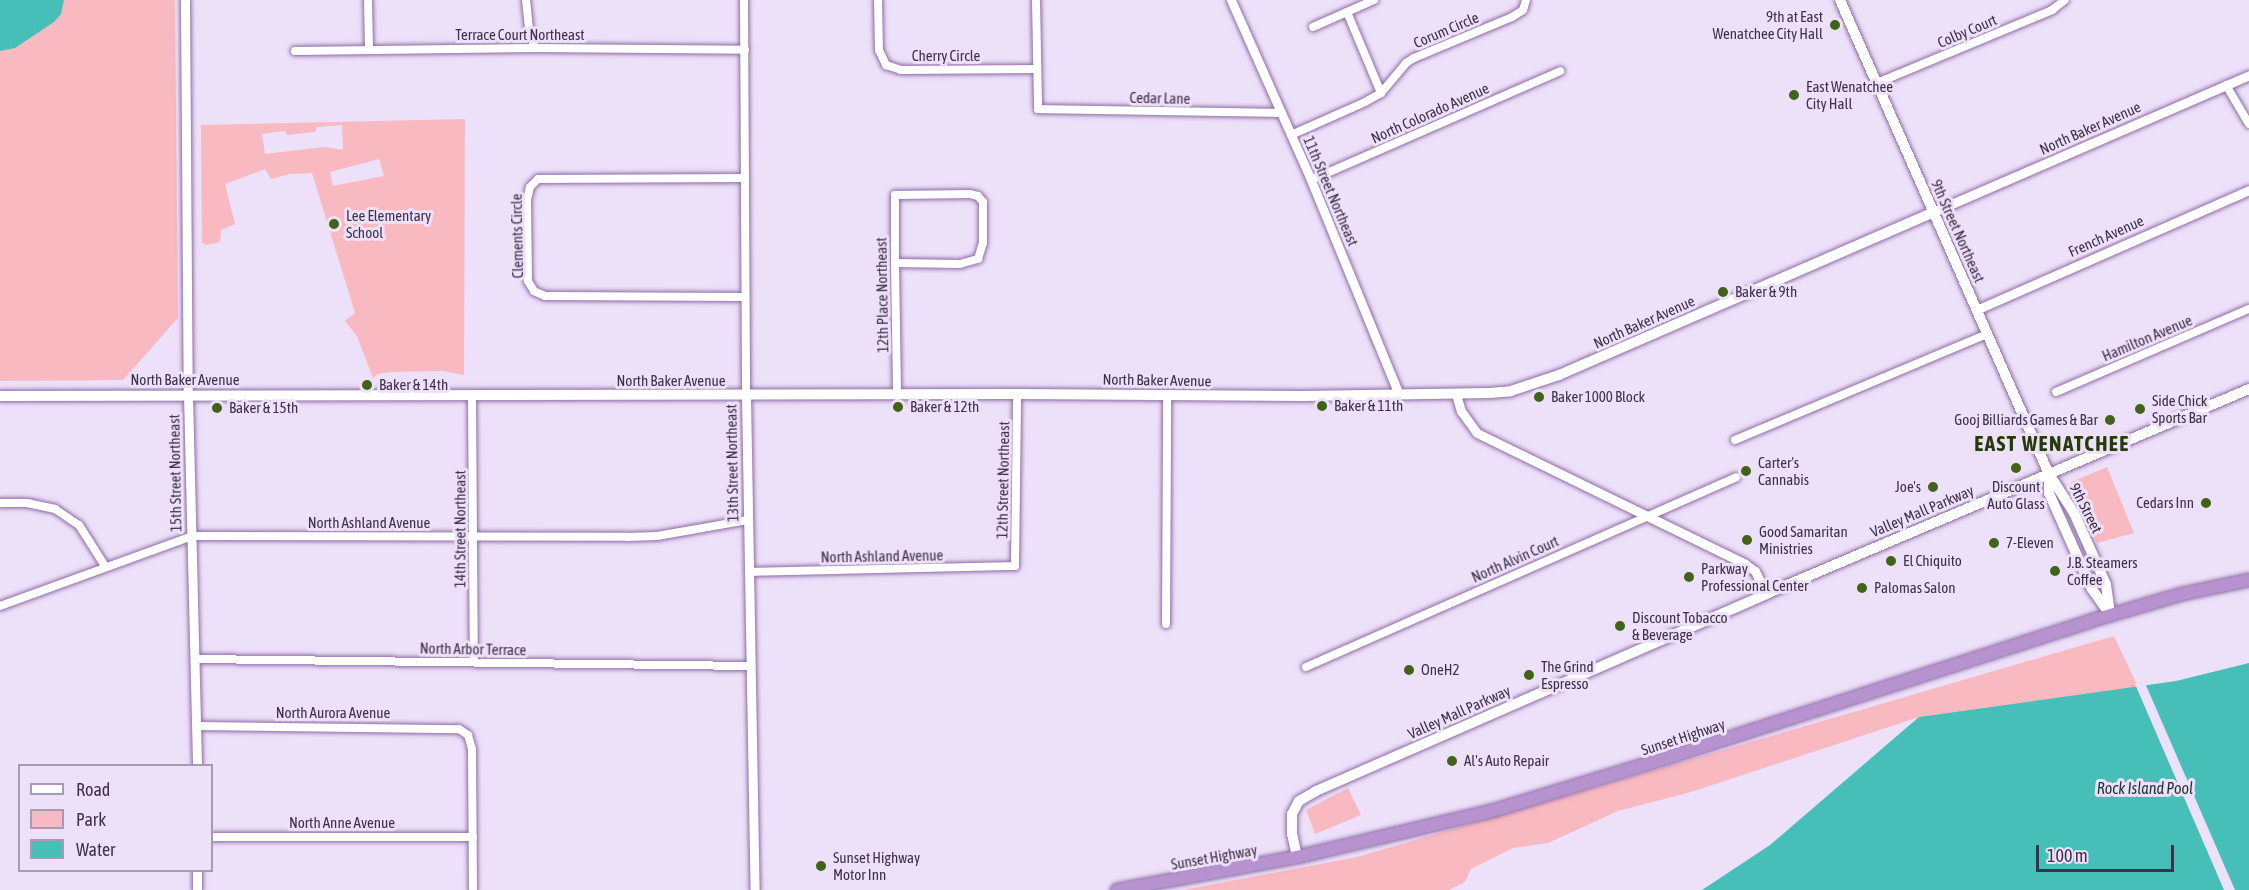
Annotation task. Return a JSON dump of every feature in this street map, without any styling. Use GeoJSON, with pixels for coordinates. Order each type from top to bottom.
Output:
{"type":"FeatureCollection","features":[{"type":"Feature","properties":{"kind":"highway","name":"Sunset Highway"},"geometry":{"type":"LineString","coordinates":[[1117,890],[1297,857],[1492,811],[1676,755],[2110,615],[2182,594],[2249,580]]}},
{"type":"Feature","properties":{"kind":"main road","name":"9th Street Northeast"},"geometry":{"type":"LineString","coordinates":[[1840,0],[2049,474]]}},
{"type":"Feature","properties":{"kind":"main road","name":"North Baker Avenue"},"geometry":{"type":"LineString","coordinates":[[0,396],[1399,395],[1511,391],[1559,375],[1934,212]]}},
{"type":"Feature","properties":{"kind":"main road","name":"Valley Mall Parkway"},"geometry":{"type":"LineString","coordinates":[[1297,857],[1292,814],[1299,801],[1766,594],[2249,389]]}},
{"type":"Feature","properties":{"kind":"main road","name":"9th Street"},"geometry":{"type":"LineString","coordinates":[[2049,474],[2074,513],[2106,585],[2110,615]]}},
{"type":"Feature","properties":{"kind":"main road","name":"9th Street"},"geometry":{"type":"LineString","coordinates":[[2049,474],[2049,493],[2070,542],[2079,556],[2092,589],[2110,615]]}},
{"type":"Feature","properties":{"kind":"street","name":"15th Street Northeast"},"geometry":{"type":"LineString","coordinates":[[185,0],[188,395],[197,764]]}},
{"type":"Feature","properties":{"kind":"street"},"geometry":{"type":"LineString","coordinates":[[368,0],[369,49]]}},
{"type":"Feature","properties":{"kind":"street"},"geometry":{"type":"LineString","coordinates":[[526,0],[529,30],[535,48]]}},
{"type":"Feature","properties":{"kind":"street","name":"13th Street Northeast"},"geometry":{"type":"LineString","coordinates":[[744,0],[744,297],[755,890]]}},
{"type":"Feature","properties":{"kind":"street","name":"Cherry Circle"},"geometry":{"type":"LineString","coordinates":[[878,0],[879,50],[886,65],[901,70],[1037,69]]}},
{"type":"Feature","properties":{"kind":"street"},"geometry":{"type":"LineString","coordinates":[[1036,0],[1037,69]]}},
{"type":"Feature","properties":{"kind":"street","name":"11th Street Northeast"},"geometry":{"type":"LineString","coordinates":[[1231,0],[1311,180],[1399,395]]}},
{"type":"Feature","properties":{"kind":"street"},"geometry":{"type":"LineString","coordinates":[[1313,27],[1374,0]]}},
{"type":"Feature","properties":{"kind":"street","name":"Corum Circle"},"geometry":{"type":"LineString","coordinates":[[1291,135],[1349,111],[1381,93],[1406,63],[1512,17],[1523,10],[1526,0]]}},
{"type":"Feature","properties":{"kind":"street","name":"Colby Court"},"geometry":{"type":"LineString","coordinates":[[1877,84],[2052,10],[2065,0]]}},
{"type":"Feature","properties":{"kind":"street"},"geometry":{"type":"LineString","coordinates":[[1347,12],[1381,93]]}},
{"type":"Feature","properties":{"kind":"street","name":"Terrace Court Northeast"},"geometry":{"type":"LineString","coordinates":[[295,51],[535,48],[745,50]]}},
{"type":"Feature","properties":{"kind":"street","name":"Cedar Lane"},"geometry":{"type":"LineString","coordinates":[[1037,69],[1038,109],[1281,113]]}},
{"type":"Feature","properties":{"kind":"street","name":"North Colorado Avenue"},"geometry":{"type":"LineString","coordinates":[[1311,180],[1560,71]]}},
{"type":"Feature","properties":{"kind":"street","name":"North Baker Avenue"},"geometry":{"type":"LineString","coordinates":[[1934,212],[2249,75]]}},
{"type":"Feature","properties":{"kind":"street"},"geometry":{"type":"LineString","coordinates":[[2226,85],[2249,124]]}},
{"type":"Feature","properties":{"kind":"street","name":"Clements Circle"},"geometry":{"type":"LineString","coordinates":[[744,297],[545,296],[534,291],[528,281],[527,200],[530,187],[538,179],[745,178]]}},
{"type":"Feature","properties":{"kind":"street","name":"French Avenue"},"geometry":{"type":"LineString","coordinates":[[1976,310],[2249,190]]}},
{"type":"Feature","properties":{"kind":"street","name":"12th Place Northeast"},"geometry":{"type":"LineString","coordinates":[[895,263],[960,264],[978,259],[983,243],[984,211],[978,196],[970,194],[895,195],[895,263],[897,396]]}},
{"type":"Feature","properties":{"kind":"street","name":"Hamilton Avenue"},"geometry":{"type":"LineString","coordinates":[[2056,392],[2249,309]]}},
{"type":"Feature","properties":{"kind":"street"},"geometry":{"type":"LineString","coordinates":[[1735,440],[1986,334]]}},
{"type":"Feature","properties":{"kind":"street","name":"12th Street Northeast"},"geometry":{"type":"LineString","coordinates":[[1015,566],[1017,394]]}},
{"type":"Feature","properties":{"kind":"street"},"geometry":{"type":"LineString","coordinates":[[1456,394],[1461,411],[1477,433],[1649,515],[1745,564],[1755,570],[1766,594]]}},
{"type":"Feature","properties":{"kind":"street"},"geometry":{"type":"LineString","coordinates":[[1166,624],[1167,395]]}},
{"type":"Feature","properties":{"kind":"street","name":"14th Street Northeast"},"geometry":{"type":"LineString","coordinates":[[472,396],[474,662]]}},
{"type":"Feature","properties":{"kind":"street","name":"North Alvin Court"},"geometry":{"type":"LineString","coordinates":[[1306,667],[1736,477]]}},
{"type":"Feature","properties":{"kind":"street"},"geometry":{"type":"LineString","coordinates":[[0,503],[27,503],[55,509],[79,525],[105,566]]}},
{"type":"Feature","properties":{"kind":"street","name":"North Ashland Avenue"},"geometry":{"type":"LineString","coordinates":[[0,606],[192,536],[657,536],[748,520]]}},
{"type":"Feature","properties":{"kind":"street","name":"North Ashland Avenue"},"geometry":{"type":"LineString","coordinates":[[749,572],[1015,566]]}},
{"type":"Feature","properties":{"kind":"street","name":"North Arbor Terrace"},"geometry":{"type":"LineString","coordinates":[[195,659],[751,666]]}},
{"type":"Feature","properties":{"kind":"street","name":"North Aurora Avenue"},"geometry":{"type":"LineString","coordinates":[[197,726],[446,727],[459,729],[468,735],[472,749],[473,837]]}},
{"type":"Feature","properties":{"kind":"street","name":"North Anne Avenue"},"geometry":{"type":"LineString","coordinates":[[213,837],[473,837]]}},
{"type":"Feature","properties":{"kind":"street"},"geometry":{"type":"LineString","coordinates":[[473,837],[473,890]]}},
{"type":"Feature","properties":{"kind":"street"},"geometry":{"type":"LineString","coordinates":[[197,872],[197,890]]}},
{"type":"Feature","properties":{"kind":"green space"},"geometry":{"type":"Polygon","coordinates":[[[0,0],[175,0],[178,318],[123,380],[0,381],[0,0]]]}},
{"type":"Feature","properties":{"kind":"green space"},"geometry":{"type":"Polygon","coordinates":[[[465,119],[464,375],[443,371],[392,372],[378,374],[373,378],[357,336],[345,321],[355,313],[312,173],[290,174],[271,179],[265,169],[225,184],[235,224],[221,230],[220,242],[206,245],[202,243],[201,125],[465,119]],[[342,125],[317,127],[315,132],[287,135],[285,131],[262,134],[265,154],[325,147],[343,150],[342,125]],[[379,159],[330,172],[333,186],[384,176],[379,159]]]}},
{"type":"Feature","properties":{"kind":"green space"},"geometry":{"type":"Polygon","coordinates":[[[2107,467],[2134,533],[2097,543],[2071,482],[2107,467]]]}},
{"type":"Feature","properties":{"kind":"green space"},"geometry":{"type":"Polygon","coordinates":[[[2114,636],[2138,687],[1919,717],[1691,792],[1618,811],[1548,843],[1513,848],[1471,869],[1465,882],[1449,890],[1183,890],[1357,857],[2114,636]]]}},
{"type":"Feature","properties":{"kind":"green space"},"geometry":{"type":"Polygon","coordinates":[[[1348,788],[1361,815],[1315,834],[1306,810],[1348,788]]]}},
{"type":"Feature","properties":{"kind":"water"},"geometry":{"type":"Polygon","coordinates":[[[0,0],[64,0],[61,14],[54,22],[15,48],[0,51],[0,0]]]}},
{"type":"Feature","properties":{"kind":"water","name":"Rock Island Pool"},"geometry":{"type":"Polygon","coordinates":[[[2249,663],[2249,890],[1702,890],[1770,845],[1919,717],[2176,681],[2249,663]]]}},
{"type":"Feature","properties":{"kind":"pier"},"geometry":{"type":"Polygon","coordinates":[[[2145,683],[2235,890],[2224,890],[2135,684],[2145,683]]]}},
{"type":"Feature","properties":{"kind":"place","name":"9th at East Wenatchee City Hall"},"geometry":{"type":"Point","coordinates":[1835,25]}},
{"type":"Feature","properties":{"kind":"place","name":"East Wenatchee City Hall"},"geometry":{"type":"Point","coordinates":[1794,95]}},
{"type":"Feature","properties":{"kind":"place","name":"Lee Elementary School"},"geometry":{"type":"Point","coordinates":[334,224]}},
{"type":"Feature","properties":{"kind":"place","name":"Baker & 9th"},"geometry":{"type":"Point","coordinates":[1723,292]}},
{"type":"Feature","properties":{"kind":"place","name":"Baker & 14th"},"geometry":{"type":"Point","coordinates":[367,385]}},
{"type":"Feature","properties":{"kind":"place","name":"Baker 1000 Block"},"geometry":{"type":"Point","coordinates":[1539,397]}},
{"type":"Feature","properties":{"kind":"place","name":"Baker & 11th"},"geometry":{"type":"Point","coordinates":[1322,406]}},
{"type":"Feature","properties":{"kind":"place","name":"Baker & 12th"},"geometry":{"type":"Point","coordinates":[898,407]}},
{"type":"Feature","properties":{"kind":"place","name":"Baker & 15th"},"geometry":{"type":"Point","coordinates":[217,408]}},
{"type":"Feature","properties":{"kind":"place","name":"Side Chick Sports Bar"},"geometry":{"type":"Point","coordinates":[2140,409]}},
{"type":"Feature","properties":{"kind":"place","name":"Gooj Billiards Games & Bar"},"geometry":{"type":"Point","coordinates":[2110,420]}},
{"type":"Feature","properties":{"kind":"place","name":"Discount Auto Glass"},"geometry":{"type":"Point","coordinates":[2016,468]}},
{"type":"Feature","properties":{"kind":"place","name":"Carter's Cannabis"},"geometry":{"type":"Point","coordinates":[1746,471]}},
{"type":"Feature","properties":{"kind":"place","name":"Joe's"},"geometry":{"type":"Point","coordinates":[1933,487]}},
{"type":"Feature","properties":{"kind":"place","name":"Cedars Inn"},"geometry":{"type":"Point","coordinates":[2206,503]}},
{"type":"Feature","properties":{"kind":"place","name":"Good Samaritan Ministries"},"geometry":{"type":"Point","coordinates":[1747,540]}},
{"type":"Feature","properties":{"kind":"place","name":"7-Eleven"},"geometry":{"type":"Point","coordinates":[1994,543]}},
{"type":"Feature","properties":{"kind":"place","name":"El Chiquito"},"geometry":{"type":"Point","coordinates":[1891,561]}},
{"type":"Feature","properties":{"kind":"place","name":"J.B. Steamers Coffee"},"geometry":{"type":"Point","coordinates":[2055,571]}},
{"type":"Feature","properties":{"kind":"place","name":"Parkway Professional Center"},"geometry":{"type":"Point","coordinates":[1689,577]}},
{"type":"Feature","properties":{"kind":"place","name":"Palomas Salon"},"geometry":{"type":"Point","coordinates":[1862,588]}},
{"type":"Feature","properties":{"kind":"place","name":"Discount Tobacco & Beverage"},"geometry":{"type":"Point","coordinates":[1620,626]}},
{"type":"Feature","properties":{"kind":"place","name":"OneH2"},"geometry":{"type":"Point","coordinates":[1409,670]}},
{"type":"Feature","properties":{"kind":"place","name":"The Grind Espresso"},"geometry":{"type":"Point","coordinates":[1529,675]}},
{"type":"Feature","properties":{"kind":"place","name":"Al's Auto Repair"},"geometry":{"type":"Point","coordinates":[1452,761]}},
{"type":"Feature","properties":{"kind":"place","name":"Sunset Highway Motor Inn"},"geometry":{"type":"Point","coordinates":[821,866]}},
{"type":"Feature","properties":{"kind":"district","name":"EAST WENATCHEE"},"geometry":{"type":"Point","coordinates":[2052,443]}}]}
